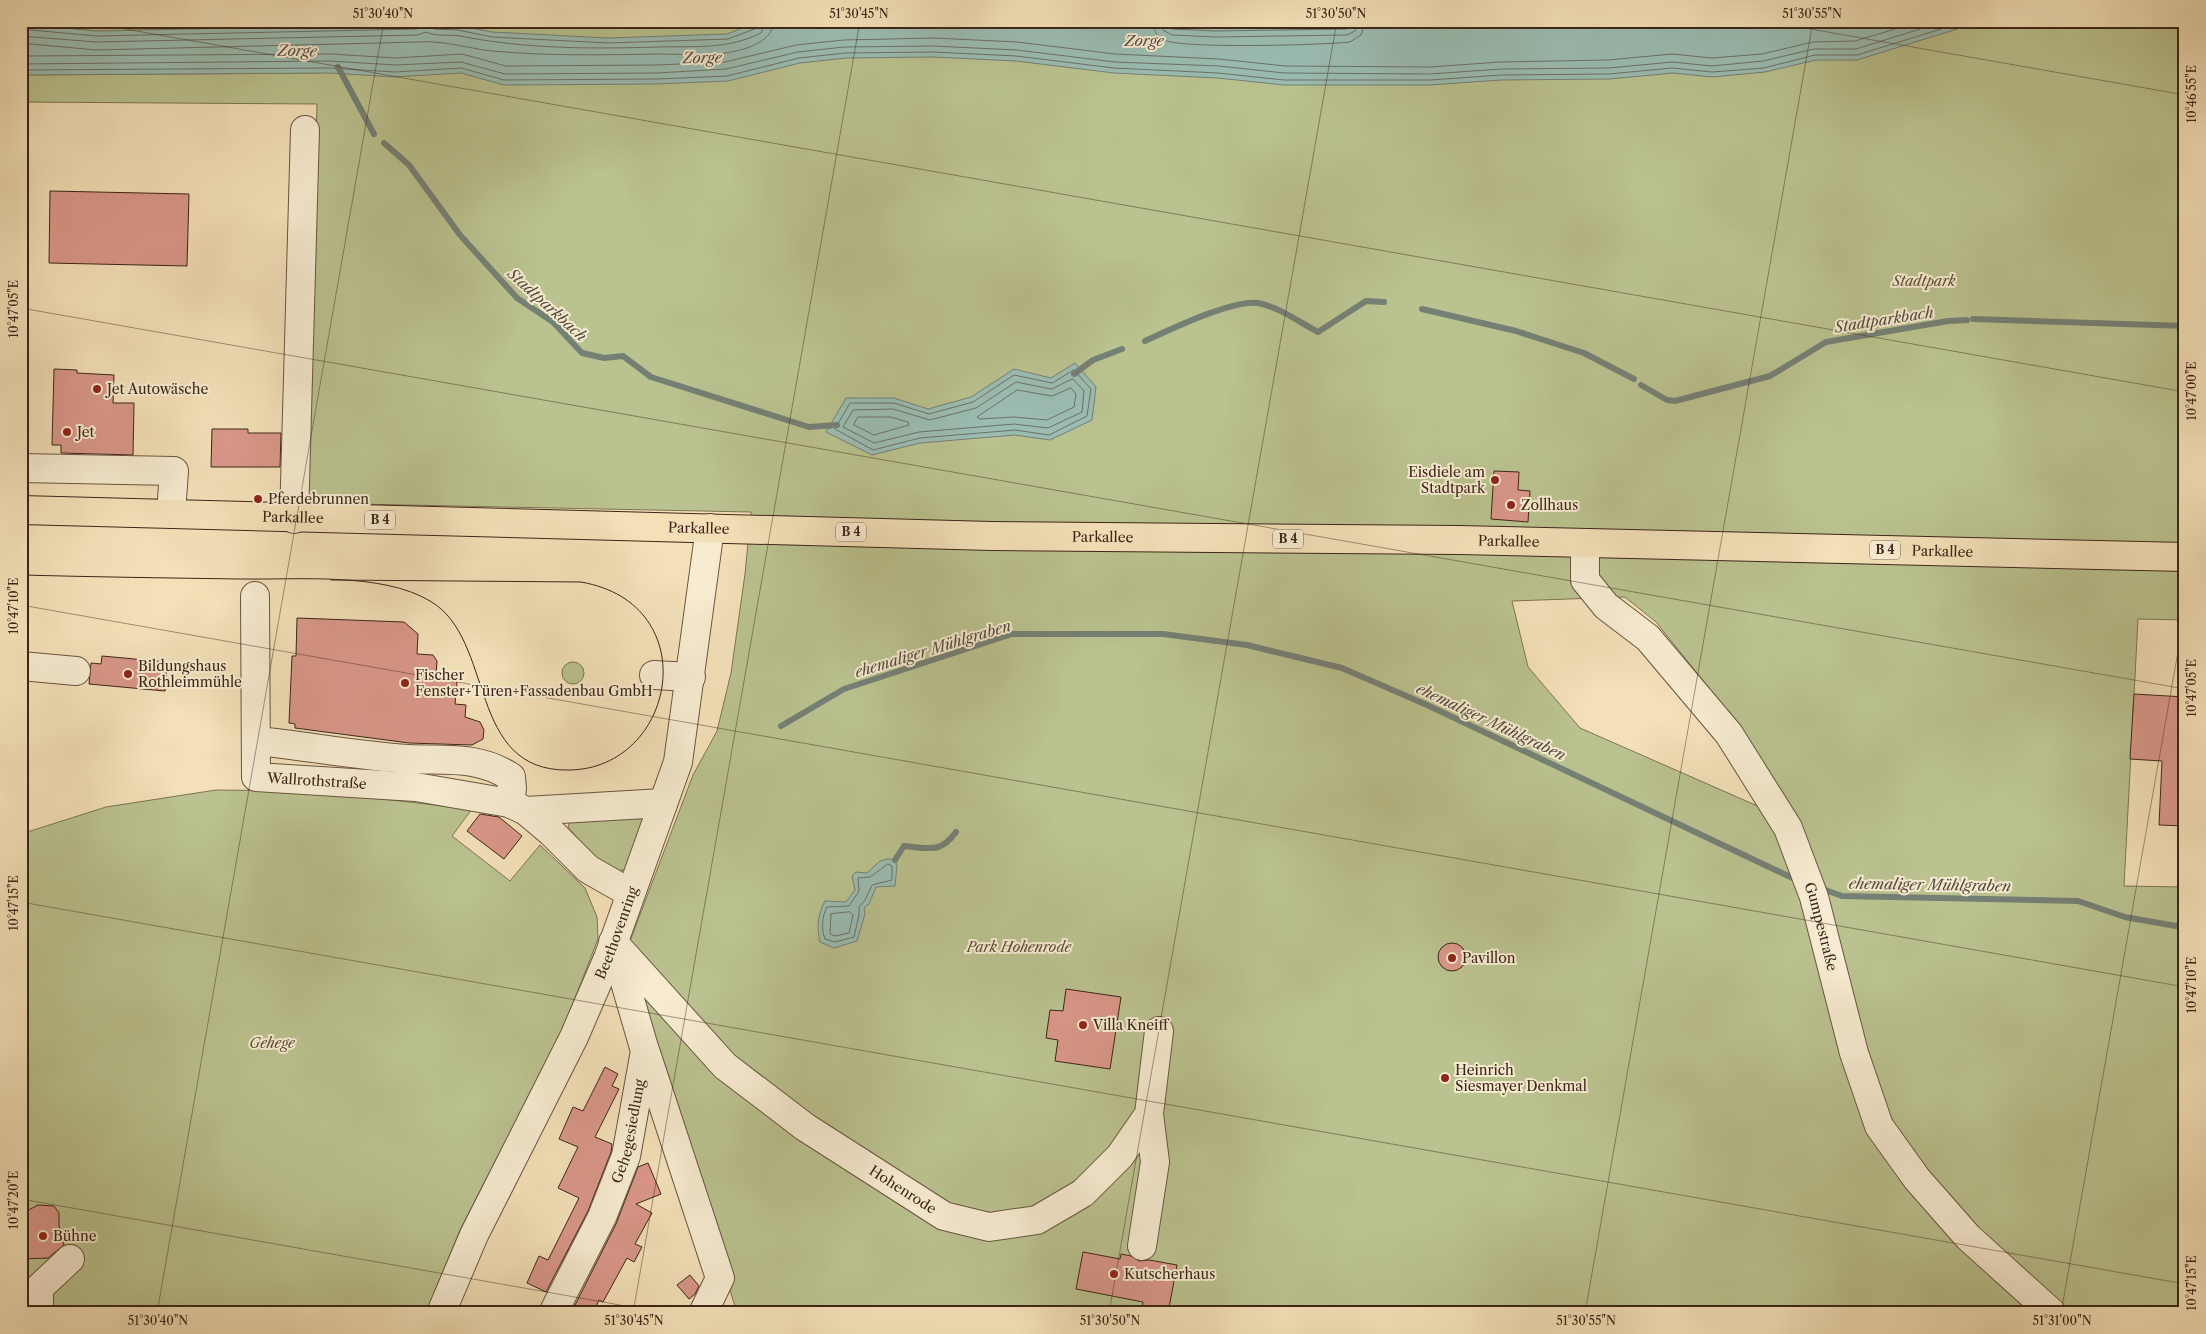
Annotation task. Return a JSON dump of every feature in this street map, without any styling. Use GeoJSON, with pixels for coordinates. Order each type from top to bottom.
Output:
{"type":"FeatureCollection","features":[{"type":"Feature","properties":{"kind":"main road","name":"Parkallee"},"geometry":{"type":"LineString","coordinates":[[21,510],[171,513],[294,519],[991,536],[1585,543],[2185,557]]}},
{"type":"Feature","properties":{"kind":"street"},"geometry":{"type":"LineString","coordinates":[[294,519],[305,130]]}},
{"type":"Feature","properties":{"kind":"street"},"geometry":{"type":"LineString","coordinates":[[21,468],[174,471],[171,513]]}},
{"type":"Feature","properties":{"kind":"street","name":"Beethovenring"},"geometry":{"type":"LineString","coordinates":[[442,1313],[478,1227],[574,1037],[613,942],[678,762],[710,528]]}},
{"type":"Feature","properties":{"kind":"street","name":"Gumpestraße"},"geometry":{"type":"LineString","coordinates":[[1585,543],[1585,580],[1606,606],[1648,638],[1729,734],[1788,828],[1810,886],[1854,1054],[1879,1126],[1917,1179],[1968,1237],[2052,1313]]}},
{"type":"Feature","properties":{"kind":"street","name":"Wallrothstraße"},"geometry":{"type":"LineString","coordinates":[[254,596],[256,777],[416,787],[517,807],[663,803]]}},
{"type":"Feature","properties":{"kind":"street"},"geometry":{"type":"LineString","coordinates":[[21,666],[76,671]]}},
{"type":"Feature","properties":{"kind":"street"},"geometry":{"type":"LineString","coordinates":[[659,675],[691,677]]}},
{"type":"Feature","properties":{"kind":"street"},"geometry":{"type":"LineString","coordinates":[[257,741],[408,759],[440,758],[491,765],[511,777],[517,807],[552,832],[588,869],[630,893]]}},
{"type":"Feature","properties":{"kind":"street","name":"Gehegesiedlung"},"geometry":{"type":"LineString","coordinates":[[553,1313],[602,1217],[626,1156],[645,1051],[613,942]]}},
{"type":"Feature","properties":{"kind":"street","name":"Hohenrode"},"geometry":{"type":"LineString","coordinates":[[613,942],[724,1066],[805,1126],[944,1216],[989,1227],[1037,1220],[1083,1193],[1120,1156],[1149,1114],[1159,1031]]}},
{"type":"Feature","properties":{"kind":"street"},"geometry":{"type":"LineString","coordinates":[[645,1051],[720,1278],[703,1313]]}},
{"type":"Feature","properties":{"kind":"street"},"geometry":{"type":"LineString","coordinates":[[1142,1246],[1155,1162],[1149,1114]]}},
{"type":"Feature","properties":{"kind":"street"},"geometry":{"type":"LineString","coordinates":[[39,1313],[39,1288],[70,1259]]}},
{"type":"Feature","properties":{"kind":"green space"},"geometry":{"type":"Polygon","coordinates":[[[21,21],[2185,21],[2185,620],[2138,619],[2124,886],[2185,887],[2185,1313],[737,1313],[640,996],[630,941],[693,775],[717,731],[731,673],[745,574],[751,512],[308,503],[317,104],[21,102],[21,75],[318,73],[320,26],[96,31],[21,24],[21,21]],[[1625,597],[1512,601],[1528,667],[1580,728],[1794,822],[1738,724],[1656,622],[1625,597]]]}},
{"type":"Feature","properties":{"kind":"green space"},"geometry":{"type":"Polygon","coordinates":[[[573,662],[581,665],[584,673],[581,681],[573,684],[565,681],[562,673],[565,665],[573,662]]]}},
{"type":"Feature","properties":{"kind":"green space","name":"Gehege"},"geometry":{"type":"Polygon","coordinates":[[[216,790],[309,791],[472,809],[452,836],[510,881],[540,845],[585,888],[597,917],[598,939],[563,1029],[460,1230],[426,1313],[21,1313],[21,834],[106,807],[216,790]]]}},
{"type":"Feature","properties":{"kind":"green space"},"geometry":{"type":"Polygon","coordinates":[[[636,813],[645,818],[626,869],[618,871],[601,866],[568,827],[570,821],[636,813]]]}},
{"type":"Feature","properties":{"kind":"water","name":"Zorge"},"geometry":{"type":"Polygon","coordinates":[[[761,21],[1151,21],[1215,26],[1406,21],[1983,21],[1857,60],[1816,60],[1765,72],[1712,77],[1673,73],[1609,79],[1501,80],[1430,85],[1284,85],[1218,78],[1114,73],[1016,61],[933,57],[846,58],[800,63],[728,81],[657,84],[504,85],[461,73],[395,77],[330,73],[21,75],[21,24],[96,31],[430,24],[458,25],[492,32],[608,38],[727,34],[761,21]]]}},
{"type":"Feature","properties":{"kind":"water"},"geometry":{"type":"Polygon","coordinates":[[[1075,363],[1096,387],[1092,420],[1050,440],[1015,435],[920,443],[872,455],[826,432],[846,398],[894,398],[928,409],[971,397],[1014,369],[1051,378],[1075,363]]]}},
{"type":"Feature","properties":{"kind":"water"},"geometry":{"type":"Polygon","coordinates":[[[895,860],[897,865],[895,886],[876,887],[869,904],[864,908],[865,914],[857,941],[834,948],[820,942],[818,921],[825,901],[846,902],[855,890],[852,876],[856,872],[867,873],[880,861],[895,860]]]}},
{"type":"Feature","properties":{"kind":"building"},"geometry":{"type":"Polygon","coordinates":[[[50,191],[189,194],[187,266],[49,263],[50,191]]]}},
{"type":"Feature","properties":{"kind":"building"},"geometry":{"type":"Polygon","coordinates":[[[54,369],[77,370],[77,373],[114,375],[113,403],[134,403],[133,455],[61,453],[61,445],[52,445],[54,369]]]}},
{"type":"Feature","properties":{"kind":"building"},"geometry":{"type":"Polygon","coordinates":[[[212,429],[248,429],[248,433],[281,433],[280,467],[211,467],[212,429]]]}},
{"type":"Feature","properties":{"kind":"building","name":"Zollhaus"},"geometry":{"type":"Polygon","coordinates":[[[1494,471],[1519,472],[1518,490],[1530,491],[1528,522],[1491,519],[1494,471]]]}},
{"type":"Feature","properties":{"kind":"building","name":"Fischer Fenster+Türen+Fassadenbau GmbH"},"geometry":{"type":"Polygon","coordinates":[[[297,618],[404,622],[418,634],[417,654],[433,655],[437,661],[436,675],[451,676],[457,682],[455,704],[466,705],[465,717],[480,722],[484,730],[483,739],[472,745],[409,743],[295,728],[295,724],[289,723],[292,656],[296,656],[297,618]]]}},
{"type":"Feature","properties":{"kind":"building","name":"Bildungshaus Rothleimmühle"},"geometry":{"type":"Polygon","coordinates":[[[102,656],[167,662],[165,691],[89,684],[91,663],[101,664],[102,656]]]}},
{"type":"Feature","properties":{"kind":"building"},"geometry":{"type":"Polygon","coordinates":[[[2134,694],[2185,697],[2185,826],[2159,825],[2162,761],[2130,759],[2134,694]]]}},
{"type":"Feature","properties":{"kind":"building"},"geometry":{"type":"Polygon","coordinates":[[[480,814],[499,817],[522,836],[504,859],[467,831],[480,814]]]}},
{"type":"Feature","properties":{"kind":"building","name":"Pavillon"},"geometry":{"type":"Polygon","coordinates":[[[1452,943],[1462,947],[1466,957],[1462,967],[1452,971],[1442,967],[1438,957],[1442,947],[1452,943]]]}},
{"type":"Feature","properties":{"kind":"building","name":"Villa Kneiff"},"geometry":{"type":"Polygon","coordinates":[[[1066,989],[1121,997],[1110,1069],[1055,1061],[1058,1040],[1046,1038],[1050,1010],[1063,1011],[1066,989]]]}},
{"type":"Feature","properties":{"kind":"building"},"geometry":{"type":"Polygon","coordinates":[[[605,1067],[618,1074],[612,1086],[619,1089],[595,1137],[612,1144],[611,1152],[588,1211],[546,1292],[527,1283],[539,1256],[548,1260],[579,1198],[558,1188],[578,1147],[559,1139],[573,1107],[583,1111],[605,1067]]]}},
{"type":"Feature","properties":{"kind":"building"},"geometry":{"type":"Polygon","coordinates":[[[648,1163],[661,1194],[636,1204],[652,1213],[635,1244],[642,1247],[634,1262],[627,1258],[603,1302],[599,1300],[593,1313],[571,1313],[616,1224],[638,1167],[648,1163]]]}},
{"type":"Feature","properties":{"kind":"building","name":"Bühne"},"geometry":{"type":"Polygon","coordinates":[[[38,1205],[54,1206],[59,1213],[59,1226],[64,1245],[48,1258],[21,1259],[21,1245],[28,1225],[21,1225],[21,1214],[38,1205]]]}},
{"type":"Feature","properties":{"kind":"building","name":"Kutscherhaus"},"geometry":{"type":"Polygon","coordinates":[[[1083,1252],[1120,1259],[1121,1254],[1131,1256],[1139,1261],[1149,1260],[1177,1265],[1168,1313],[1141,1313],[1143,1302],[1076,1289],[1083,1252]]]}},
{"type":"Feature","properties":{"kind":"building"},"geometry":{"type":"Polygon","coordinates":[[[690,1275],[699,1286],[695,1294],[689,1299],[677,1285],[690,1275]]]}},
{"type":"Feature","properties":{"kind":"waterway","name":"Stadtparkbach"},"geometry":{"type":"LineString","coordinates":[[338,67],[374,134]]}},
{"type":"Feature","properties":{"kind":"waterway","name":"Stadtparkbach"},"geometry":{"type":"LineString","coordinates":[[384,143],[409,165],[460,235],[517,298],[553,322],[582,353],[604,358],[623,356],[651,377],[809,427],[837,425]]}},
{"type":"Feature","properties":{"kind":"waterway","name":"Stadtparkbach"},"geometry":{"type":"LineString","coordinates":[[1145,341],[1201,316],[1247,303],[1258,303],[1274,308],[1318,332],[1366,301],[1384,302]]}},
{"type":"Feature","properties":{"kind":"waterway","name":"Stadtparkbach"},"geometry":{"type":"LineString","coordinates":[[1422,309],[1516,331],[1584,353],[1634,379]]}},
{"type":"Feature","properties":{"kind":"waterway","name":"Stadtparkbach"},"geometry":{"type":"LineString","coordinates":[[1973,319],[2185,326]]}},
{"type":"Feature","properties":{"kind":"waterway","name":"Stadtparkbach"},"geometry":{"type":"LineString","coordinates":[[1641,385],[1667,400],[1675,401],[1770,376],[1826,342],[1948,321],[1967,320]]}},
{"type":"Feature","properties":{"kind":"waterway","name":"Stadtparkbach"},"geometry":{"type":"LineString","coordinates":[[1074,374],[1093,360],[1122,349]]}},
{"type":"Feature","properties":{"kind":"waterway","name":"ehemaliger Mühlgraben"},"geometry":{"type":"LineString","coordinates":[[781,726],[844,689],[1012,634],[1163,634],[1247,645],[1342,668],[1427,705],[1801,882]]}},
{"type":"Feature","properties":{"kind":"waterway"},"geometry":{"type":"LineString","coordinates":[[895,860],[904,846],[939,847],[945,844],[956,832]]}},
{"type":"Feature","properties":{"kind":"waterway","name":"ehemaliger Mühlgraben"},"geometry":{"type":"LineString","coordinates":[[1820,888],[1842,896],[2078,901],[2125,917],[2176,926],[2185,921]]}},
{"type":"Feature","properties":{"kind":"tram line"},"geometry":{"type":"LineString","coordinates":[[21,575],[338,580],[364,582],[388,585],[410,592],[430,601],[451,619],[465,644],[497,727],[513,750],[536,765],[569,770],[605,763],[634,743],[653,716],[662,684],[661,651],[647,621],[621,596],[581,582],[331,580]]}},
{"type":"Feature","properties":{"kind":"place","name":"Jet Autowäsche"},"geometry":{"type":"Point","coordinates":[97,389]}},
{"type":"Feature","properties":{"kind":"place","name":"Jet"},"geometry":{"type":"Point","coordinates":[67,432]}},
{"type":"Feature","properties":{"kind":"place","name":"Eisdiele am Stadtpark"},"geometry":{"type":"Point","coordinates":[1495,480]}},
{"type":"Feature","properties":{"kind":"place","name":"Pferdebrunnen"},"geometry":{"type":"Point","coordinates":[258,499]}},
{"type":"Feature","properties":{"kind":"place","name":"Zollhaus"},"geometry":{"type":"Point","coordinates":[1511,505]}},
{"type":"Feature","properties":{"kind":"place","name":"Bildungshaus Rothleimmühle"},"geometry":{"type":"Point","coordinates":[128,674]}},
{"type":"Feature","properties":{"kind":"place","name":"Fischer Fenster+Türen+Fassadenbau GmbH"},"geometry":{"type":"Point","coordinates":[405,683]}},
{"type":"Feature","properties":{"kind":"place","name":"Pavillon"},"geometry":{"type":"Point","coordinates":[1452,958]}},
{"type":"Feature","properties":{"kind":"place","name":"Villa Kneiff"},"geometry":{"type":"Point","coordinates":[1083,1025]}},
{"type":"Feature","properties":{"kind":"place","name":"Heinrich Siesmayer Denkmal"},"geometry":{"type":"Point","coordinates":[1445,1078]}},
{"type":"Feature","properties":{"kind":"place","name":"Bühne"},"geometry":{"type":"Point","coordinates":[43,1236]}},
{"type":"Feature","properties":{"kind":"place","name":"Kutscherhaus"},"geometry":{"type":"Point","coordinates":[1114,1274]}},
{"type":"Feature","properties":{"kind":"park label","name":"Stadtpark"},"geometry":{"type":"Point","coordinates":[1924,281]}},
{"type":"Feature","properties":{"kind":"park label","name":"Park Hohenrode"},"geometry":{"type":"Point","coordinates":[1019,947]}}]}
